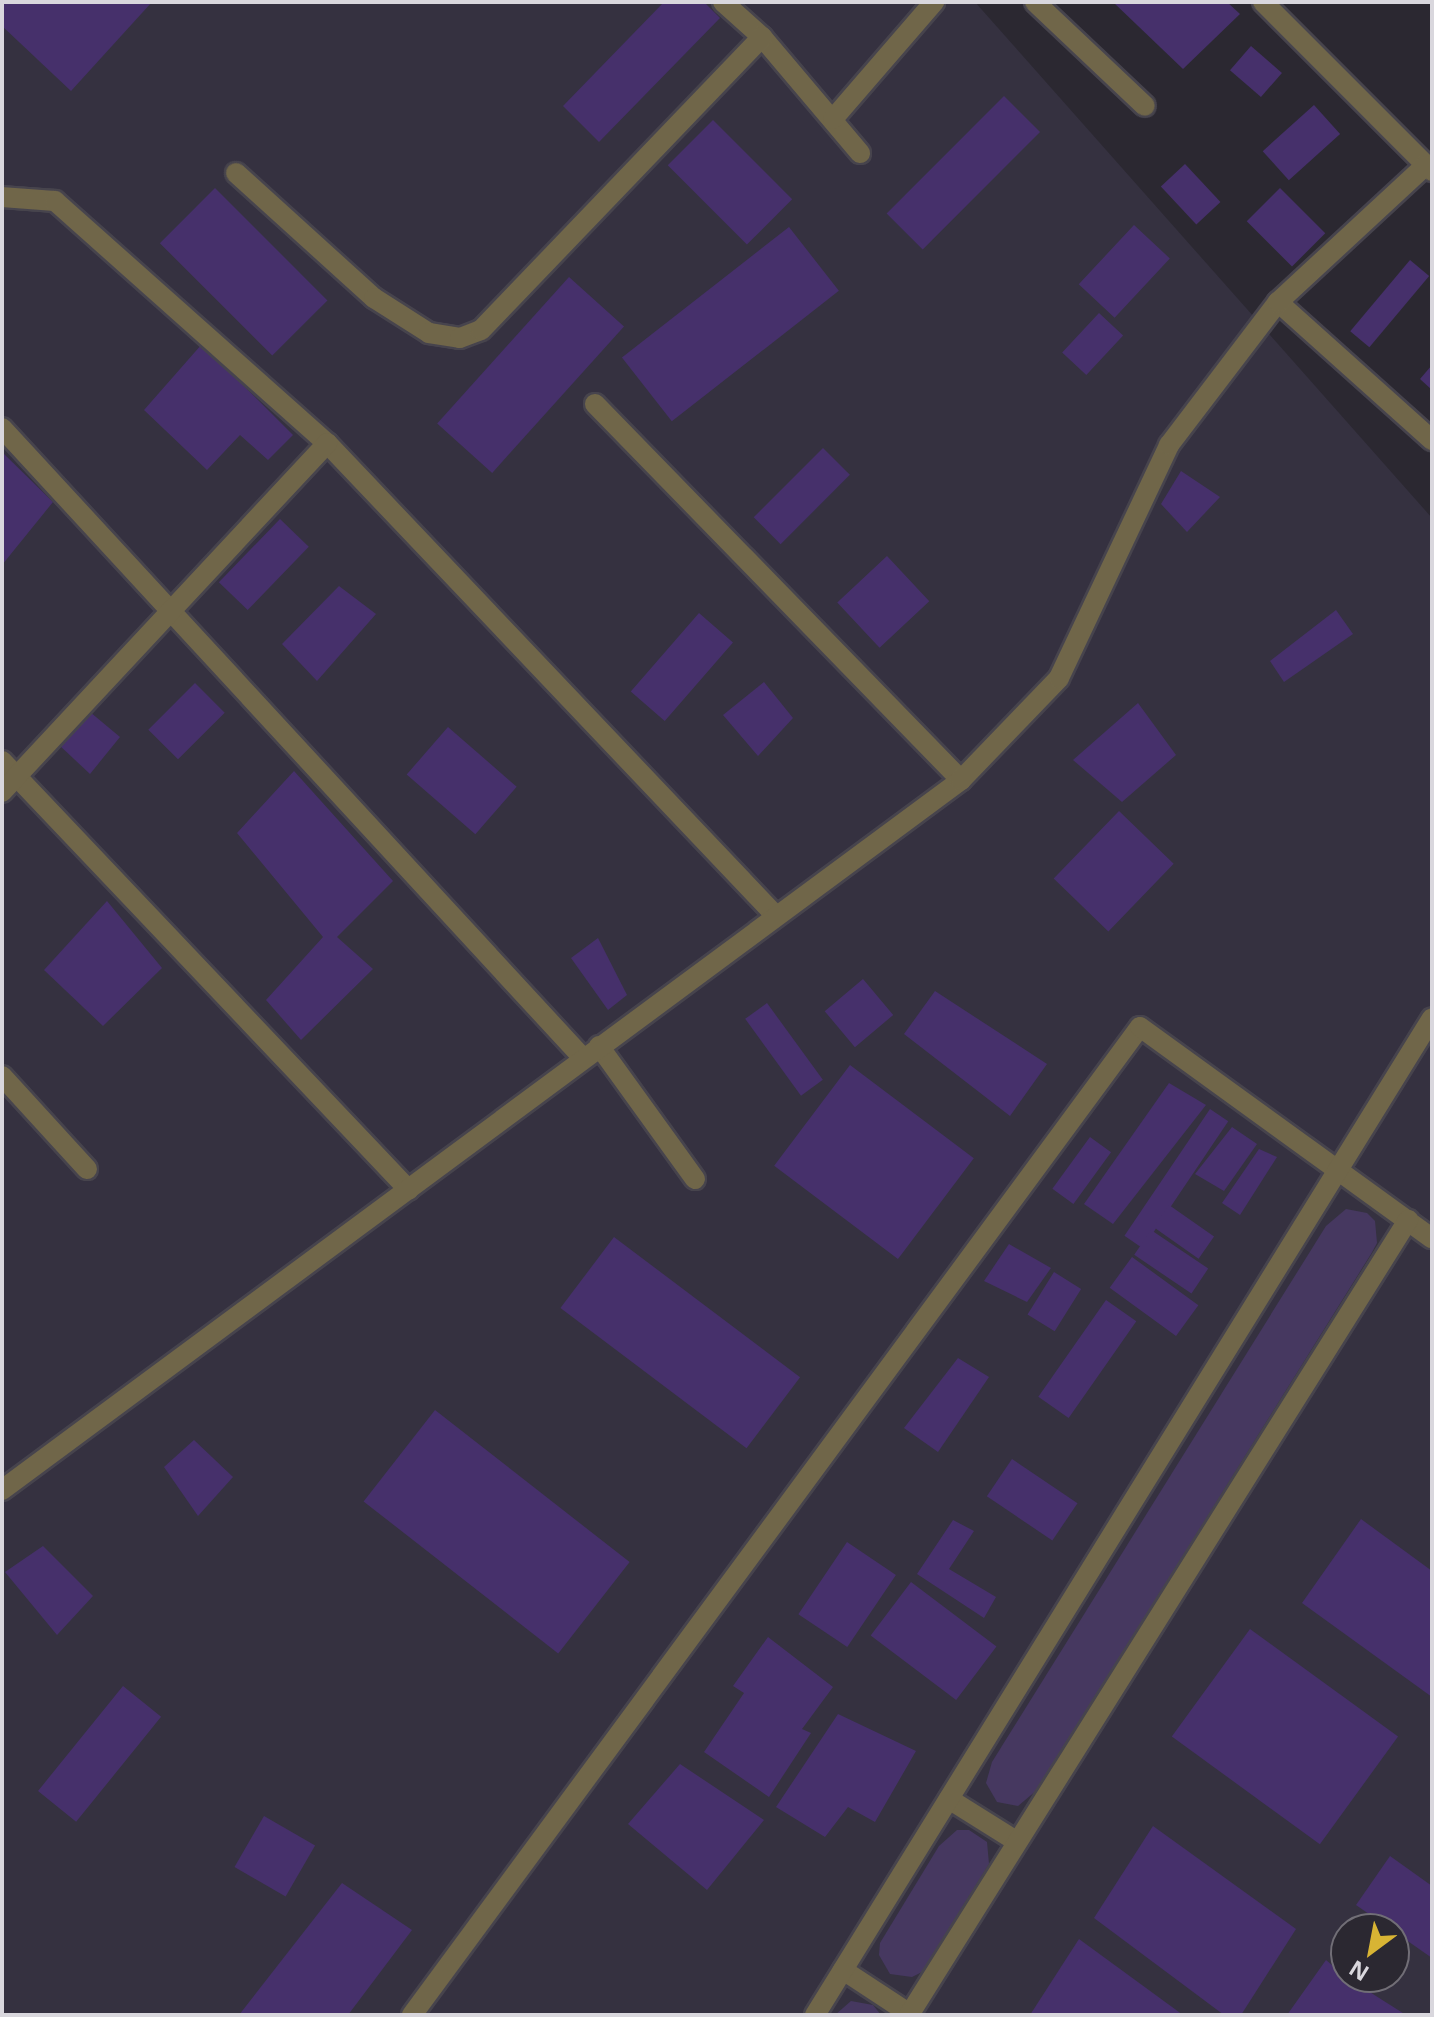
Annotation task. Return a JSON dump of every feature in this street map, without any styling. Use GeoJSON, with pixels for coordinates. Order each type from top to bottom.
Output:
{"type":"FeatureCollection","features":[{"type":"Feature","properties":{"kind":"street"},"geometry":{"type":"LineString","coordinates":[[723,2],[762,37],[860,153]]}},
{"type":"Feature","properties":{"kind":"street"},"geometry":{"type":"LineString","coordinates":[[833,119],[934,2]]}},
{"type":"Feature","properties":{"kind":"street"},"geometry":{"type":"LineString","coordinates":[[1035,2],[1145,106]]}},
{"type":"Feature","properties":{"kind":"street"},"geometry":{"type":"LineString","coordinates":[[2,1490],[961,780],[1059,678],[1169,445],[1278,302],[1428,169],[1263,2]]}},
{"type":"Feature","properties":{"kind":"street"},"geometry":{"type":"LineString","coordinates":[[236,173],[374,298],[429,333],[460,338],[481,330],[762,37]]}},
{"type":"Feature","properties":{"kind":"street"},"geometry":{"type":"LineString","coordinates":[[2,197],[55,201],[327,443],[775,915]]}},
{"type":"Feature","properties":{"kind":"street"},"geometry":{"type":"LineString","coordinates":[[1278,302],[1432,440]]}},
{"type":"Feature","properties":{"kind":"street"},"geometry":{"type":"LineString","coordinates":[[595,404],[961,780]]}},
{"type":"Feature","properties":{"kind":"street"},"geometry":{"type":"LineString","coordinates":[[2,428],[591,1052],[695,1179]]}},
{"type":"Feature","properties":{"kind":"street"},"geometry":{"type":"LineString","coordinates":[[327,443],[172,610],[7,776],[409,1190]]}},
{"type":"Feature","properties":{"kind":"street"},"geometry":{"type":"LineString","coordinates":[[815,2015],[1432,1018]]}},
{"type":"Feature","properties":{"kind":"street"},"geometry":{"type":"LineString","coordinates":[[412,2015],[1140,1027],[1432,1238]]}},
{"type":"Feature","properties":{"kind":"street"},"geometry":{"type":"LineString","coordinates":[[2,1076],[87,1169]]}},
{"type":"Feature","properties":{"kind":"street"},"geometry":{"type":"LineString","coordinates":[[843,1970],[910,2014],[1408,1220]]}},
{"type":"Feature","properties":{"kind":"street"},"geometry":{"type":"LineString","coordinates":[[949,1799],[1016,1841]]}},
{"type":"Feature","properties":{"kind":"shaded area"},"geometry":{"type":"Polygon","coordinates":[[[2,2],[975,2],[1432,518],[1432,2015],[2,2015],[2,2]]]}},
{"type":"Feature","properties":{"kind":"shaded area"},"geometry":{"type":"Polygon","coordinates":[[[1346,1209],[1367,1213],[1375,1221],[1377,1243],[1371,1254],[1037,1790],[1018,1806],[997,1802],[986,1783],[992,1762],[1326,1226],[1346,1209]]]}},
{"type":"Feature","properties":{"kind":"shaded area"},"geometry":{"type":"Polygon","coordinates":[[[957,1830],[969,1830],[987,1842],[989,1864],[922,1972],[912,1977],[890,1974],[879,1955],[880,1943],[939,1846],[957,1830]]]}},
{"type":"Feature","properties":{"kind":"shaded area"},"geometry":{"type":"Polygon","coordinates":[[[851,2001],[873,2005],[881,2015],[835,2015],[851,2001]]]}},
{"type":"Feature","properties":{"kind":"building"},"geometry":{"type":"Polygon","coordinates":[[[2,2],[152,2],[71,91],[2,26],[2,2]]]}},
{"type":"Feature","properties":{"kind":"building"},"geometry":{"type":"Polygon","coordinates":[[[664,2],[704,2],[720,18],[599,142],[563,106],[664,2]]]}},
{"type":"Feature","properties":{"kind":"building"},"geometry":{"type":"Polygon","coordinates":[[[1113,2],[1227,2],[1240,14],[1183,69],[1113,2]]]}},
{"type":"Feature","properties":{"kind":"building"},"geometry":{"type":"Polygon","coordinates":[[[1251,46],[1282,73],[1261,97],[1230,70],[1251,46]]]}},
{"type":"Feature","properties":{"kind":"building"},"geometry":{"type":"Polygon","coordinates":[[[1004,96],[1040,132],[923,249],[887,213],[1004,96]]]}},
{"type":"Feature","properties":{"kind":"building"},"geometry":{"type":"Polygon","coordinates":[[[1314,105],[1340,134],[1289,180],[1263,151],[1314,105]]]}},
{"type":"Feature","properties":{"kind":"building"},"geometry":{"type":"Polygon","coordinates":[[[713,120],[792,199],[747,244],[668,165],[713,120]]]}},
{"type":"Feature","properties":{"kind":"building"},"geometry":{"type":"Polygon","coordinates":[[[1185,164],[1220,202],[1196,225],[1161,187],[1185,164]]]}},
{"type":"Feature","properties":{"kind":"building"},"geometry":{"type":"Polygon","coordinates":[[[215,188],[327,300],[272,356],[160,243],[215,188]]]}},
{"type":"Feature","properties":{"kind":"building"},"geometry":{"type":"Polygon","coordinates":[[[1280,188],[1325,233],[1292,266],[1247,221],[1280,188]]]}},
{"type":"Feature","properties":{"kind":"building"},"geometry":{"type":"Polygon","coordinates":[[[1134,225],[1170,258],[1115,318],[1079,284],[1134,225]]]}},
{"type":"Feature","properties":{"kind":"building"},"geometry":{"type":"Polygon","coordinates":[[[789,227],[839,291],[672,421],[622,358],[789,227]]]}},
{"type":"Feature","properties":{"kind":"building"},"geometry":{"type":"Polygon","coordinates":[[[1410,260],[1429,276],[1369,347],[1350,331],[1410,260]]]}},
{"type":"Feature","properties":{"kind":"building"},"geometry":{"type":"Polygon","coordinates":[[[569,277],[624,327],[492,473],[437,423],[569,277]]]}},
{"type":"Feature","properties":{"kind":"building"},"geometry":{"type":"Polygon","coordinates":[[[1099,313],[1123,336],[1086,375],[1062,352],[1099,313]]]}},
{"type":"Feature","properties":{"kind":"building"},"geometry":{"type":"Polygon","coordinates":[[[202,344],[293,435],[268,460],[240,435],[207,470],[144,410],[202,344]]]}},
{"type":"Feature","properties":{"kind":"building"},"geometry":{"type":"Polygon","coordinates":[[[1432,365],[1432,390],[1420,379],[1432,365]]]}},
{"type":"Feature","properties":{"kind":"building"},"geometry":{"type":"Polygon","coordinates":[[[823,448],[850,475],[781,544],[754,517],[823,448]]]}},
{"type":"Feature","properties":{"kind":"building"},"geometry":{"type":"Polygon","coordinates":[[[2,452],[53,502],[2,565],[2,452]]]}},
{"type":"Feature","properties":{"kind":"building"},"geometry":{"type":"Polygon","coordinates":[[[1181,471],[1220,497],[1187,532],[1161,504],[1181,471]]]}},
{"type":"Feature","properties":{"kind":"building"},"geometry":{"type":"Polygon","coordinates":[[[280,519],[309,547],[248,610],[219,582],[280,519]]]}},
{"type":"Feature","properties":{"kind":"building"},"geometry":{"type":"Polygon","coordinates":[[[887,556],[929,601],[880,648],[837,602],[887,556]]]}},
{"type":"Feature","properties":{"kind":"building"},"geometry":{"type":"Polygon","coordinates":[[[339,586],[376,614],[317,681],[282,644],[339,586]]]}},
{"type":"Feature","properties":{"kind":"building"},"geometry":{"type":"Polygon","coordinates":[[[1336,610],[1353,634],[1284,682],[1270,661],[1336,610]]]}},
{"type":"Feature","properties":{"kind":"building"},"geometry":{"type":"Polygon","coordinates":[[[699,613],[733,643],[665,721],[631,691],[699,613]]]}},
{"type":"Feature","properties":{"kind":"building"},"geometry":{"type":"Polygon","coordinates":[[[764,682],[793,718],[758,756],[723,715],[764,682]]]}},
{"type":"Feature","properties":{"kind":"building"},"geometry":{"type":"Polygon","coordinates":[[[195,683],[225,713],[178,759],[148,730],[195,683]]]}},
{"type":"Feature","properties":{"kind":"building"},"geometry":{"type":"Polygon","coordinates":[[[1138,703],[1176,755],[1122,802],[1073,760],[1138,703]]]}},
{"type":"Feature","properties":{"kind":"building"},"geometry":{"type":"Polygon","coordinates":[[[90,712],[120,737],[90,774],[58,744],[90,712]]]}},
{"type":"Feature","properties":{"kind":"building"},"geometry":{"type":"Polygon","coordinates":[[[448,727],[517,787],[475,834],[407,775],[448,727]]]}},
{"type":"Feature","properties":{"kind":"building"},"geometry":{"type":"Polygon","coordinates":[[[294,771],[393,881],[337,937],[373,969],[301,1040],[266,1000],[323,937],[237,833],[294,771]]]}},
{"type":"Feature","properties":{"kind":"building"},"geometry":{"type":"Polygon","coordinates":[[[1119,811],[1174,864],[1108,931],[1054,879],[1119,811]]]}},
{"type":"Feature","properties":{"kind":"building"},"geometry":{"type":"Polygon","coordinates":[[[107,901],[162,968],[103,1026],[44,970],[107,901]]]}},
{"type":"Feature","properties":{"kind":"building"},"geometry":{"type":"Polygon","coordinates":[[[598,938],[627,995],[608,1010],[571,958],[598,938]]]}},
{"type":"Feature","properties":{"kind":"building"},"geometry":{"type":"Polygon","coordinates":[[[863,979],[893,1015],[855,1047],[825,1011],[863,979]]]}},
{"type":"Feature","properties":{"kind":"building"},"geometry":{"type":"Polygon","coordinates":[[[935,991],[1047,1064],[1010,1116],[904,1034],[935,991]]]}},
{"type":"Feature","properties":{"kind":"building"},"geometry":{"type":"Polygon","coordinates":[[[767,1003],[823,1080],[801,1096],[745,1019],[767,1003]]]}},
{"type":"Feature","properties":{"kind":"building"},"geometry":{"type":"Polygon","coordinates":[[[850,1065],[974,1158],[898,1259],[774,1166],[850,1065]]]}},
{"type":"Feature","properties":{"kind":"building"},"geometry":{"type":"Polygon","coordinates":[[[1169,1083],[1206,1105],[1113,1224],[1084,1204],[1169,1083]]]}},
{"type":"Feature","properties":{"kind":"building"},"geometry":{"type":"Polygon","coordinates":[[[1210,1109],[1228,1121],[1143,1248],[1124,1236],[1210,1109]]]}},
{"type":"Feature","properties":{"kind":"building"},"geometry":{"type":"Polygon","coordinates":[[[1232,1127],[1257,1144],[1224,1191],[1195,1174],[1232,1127]]]}},
{"type":"Feature","properties":{"kind":"building"},"geometry":{"type":"Polygon","coordinates":[[[1090,1137],[1111,1152],[1073,1204],[1052,1189],[1090,1137]]]}},
{"type":"Feature","properties":{"kind":"building"},"geometry":{"type":"Polygon","coordinates":[[[1259,1149],[1277,1157],[1240,1215],[1222,1203],[1259,1149]]]}},
{"type":"Feature","properties":{"kind":"building"},"geometry":{"type":"Polygon","coordinates":[[[1169,1205],[1214,1237],[1199,1259],[1154,1227],[1169,1205]]]}},
{"type":"Feature","properties":{"kind":"building"},"geometry":{"type":"Polygon","coordinates":[[[1151,1230],[1208,1269],[1191,1293],[1134,1255],[1151,1230]]]}},
{"type":"Feature","properties":{"kind":"building"},"geometry":{"type":"Polygon","coordinates":[[[614,1237],[800,1377],[747,1448],[560,1308],[614,1237]]]}},
{"type":"Feature","properties":{"kind":"building"},"geometry":{"type":"Polygon","coordinates":[[[1009,1244],[1051,1268],[1027,1302],[984,1281],[1009,1244]]]}},
{"type":"Feature","properties":{"kind":"building"},"geometry":{"type":"Polygon","coordinates":[[[1132,1257],[1198,1305],[1176,1336],[1110,1288],[1132,1257]]]}},
{"type":"Feature","properties":{"kind":"building"},"geometry":{"type":"Polygon","coordinates":[[[1054,1272],[1081,1289],[1055,1331],[1028,1314],[1054,1272]]]}},
{"type":"Feature","properties":{"kind":"building"},"geometry":{"type":"Polygon","coordinates":[[[1106,1300],[1136,1321],[1069,1418],[1038,1397],[1106,1300]]]}},
{"type":"Feature","properties":{"kind":"building"},"geometry":{"type":"Polygon","coordinates":[[[958,1358],[989,1377],[938,1452],[904,1428],[958,1358]]]}},
{"type":"Feature","properties":{"kind":"building"},"geometry":{"type":"Polygon","coordinates":[[[435,1410],[630,1562],[558,1653],[364,1501],[435,1410]]]}},
{"type":"Feature","properties":{"kind":"building"},"geometry":{"type":"Polygon","coordinates":[[[194,1440],[233,1477],[198,1516],[164,1467],[194,1440]]]}},
{"type":"Feature","properties":{"kind":"building"},"geometry":{"type":"Polygon","coordinates":[[[1012,1459],[1077,1503],[1052,1540],[987,1496],[1012,1459]]]}},
{"type":"Feature","properties":{"kind":"building"},"geometry":{"type":"Polygon","coordinates":[[[1361,1519],[1432,1571],[1432,1697],[1302,1603],[1361,1519]]]}},
{"type":"Feature","properties":{"kind":"building"},"geometry":{"type":"Polygon","coordinates":[[[953,1520],[974,1531],[949,1569],[996,1597],[984,1618],[917,1574],[953,1520]]]}},
{"type":"Feature","properties":{"kind":"building"},"geometry":{"type":"Polygon","coordinates":[[[847,1542],[896,1575],[847,1647],[798,1614],[847,1542]]]}},
{"type":"Feature","properties":{"kind":"building"},"geometry":{"type":"Polygon","coordinates":[[[43,1546],[93,1596],[57,1635],[5,1572],[43,1546]]]}},
{"type":"Feature","properties":{"kind":"building"},"geometry":{"type":"Polygon","coordinates":[[[911,1582],[996,1646],[956,1700],[871,1636],[911,1582]]]}},
{"type":"Feature","properties":{"kind":"building"},"geometry":{"type":"Polygon","coordinates":[[[1250,1629],[1398,1737],[1320,1844],[1172,1737],[1250,1629]]]}},
{"type":"Feature","properties":{"kind":"building"},"geometry":{"type":"Polygon","coordinates":[[[768,1637],[833,1687],[802,1729],[811,1733],[769,1797],[704,1752],[744,1693],[733,1686],[768,1637]]]}},
{"type":"Feature","properties":{"kind":"building"},"geometry":{"type":"Polygon","coordinates":[[[123,1686],[161,1717],[76,1822],[38,1791],[123,1686]]]}},
{"type":"Feature","properties":{"kind":"building"},"geometry":{"type":"Polygon","coordinates":[[[838,1714],[916,1751],[875,1822],[848,1807],[825,1837],[776,1807],[838,1714]]]}},
{"type":"Feature","properties":{"kind":"building"},"geometry":{"type":"Polygon","coordinates":[[[680,1764],[764,1820],[707,1890],[628,1824],[680,1764]]]}},
{"type":"Feature","properties":{"kind":"building"},"geometry":{"type":"Polygon","coordinates":[[[264,1816],[315,1846],[286,1897],[234,1867],[264,1816]]]}},
{"type":"Feature","properties":{"kind":"building"},"geometry":{"type":"Polygon","coordinates":[[[1153,1826],[1296,1929],[1241,2015],[1224,2015],[1094,1918],[1153,1826]]]}},
{"type":"Feature","properties":{"kind":"building"},"geometry":{"type":"Polygon","coordinates":[[[1390,1856],[1432,1886],[1432,1958],[1410,1943],[1410,1913],[1367,1913],[1356,1905],[1390,1856]]]}},
{"type":"Feature","properties":{"kind":"building"},"geometry":{"type":"Polygon","coordinates":[[[342,1883],[412,1930],[348,2015],[239,2015],[342,1883]]]}},
{"type":"Feature","properties":{"kind":"building"},"geometry":{"type":"Polygon","coordinates":[[[1079,1939],[1183,2015],[1030,2015],[1079,1939]]]}},
{"type":"Feature","properties":{"kind":"building"},"geometry":{"type":"Polygon","coordinates":[[[1326,1960],[1330,1963],[1330,1993],[1371,1993],[1406,2015],[1287,2015],[1326,1960]]]}}]}
